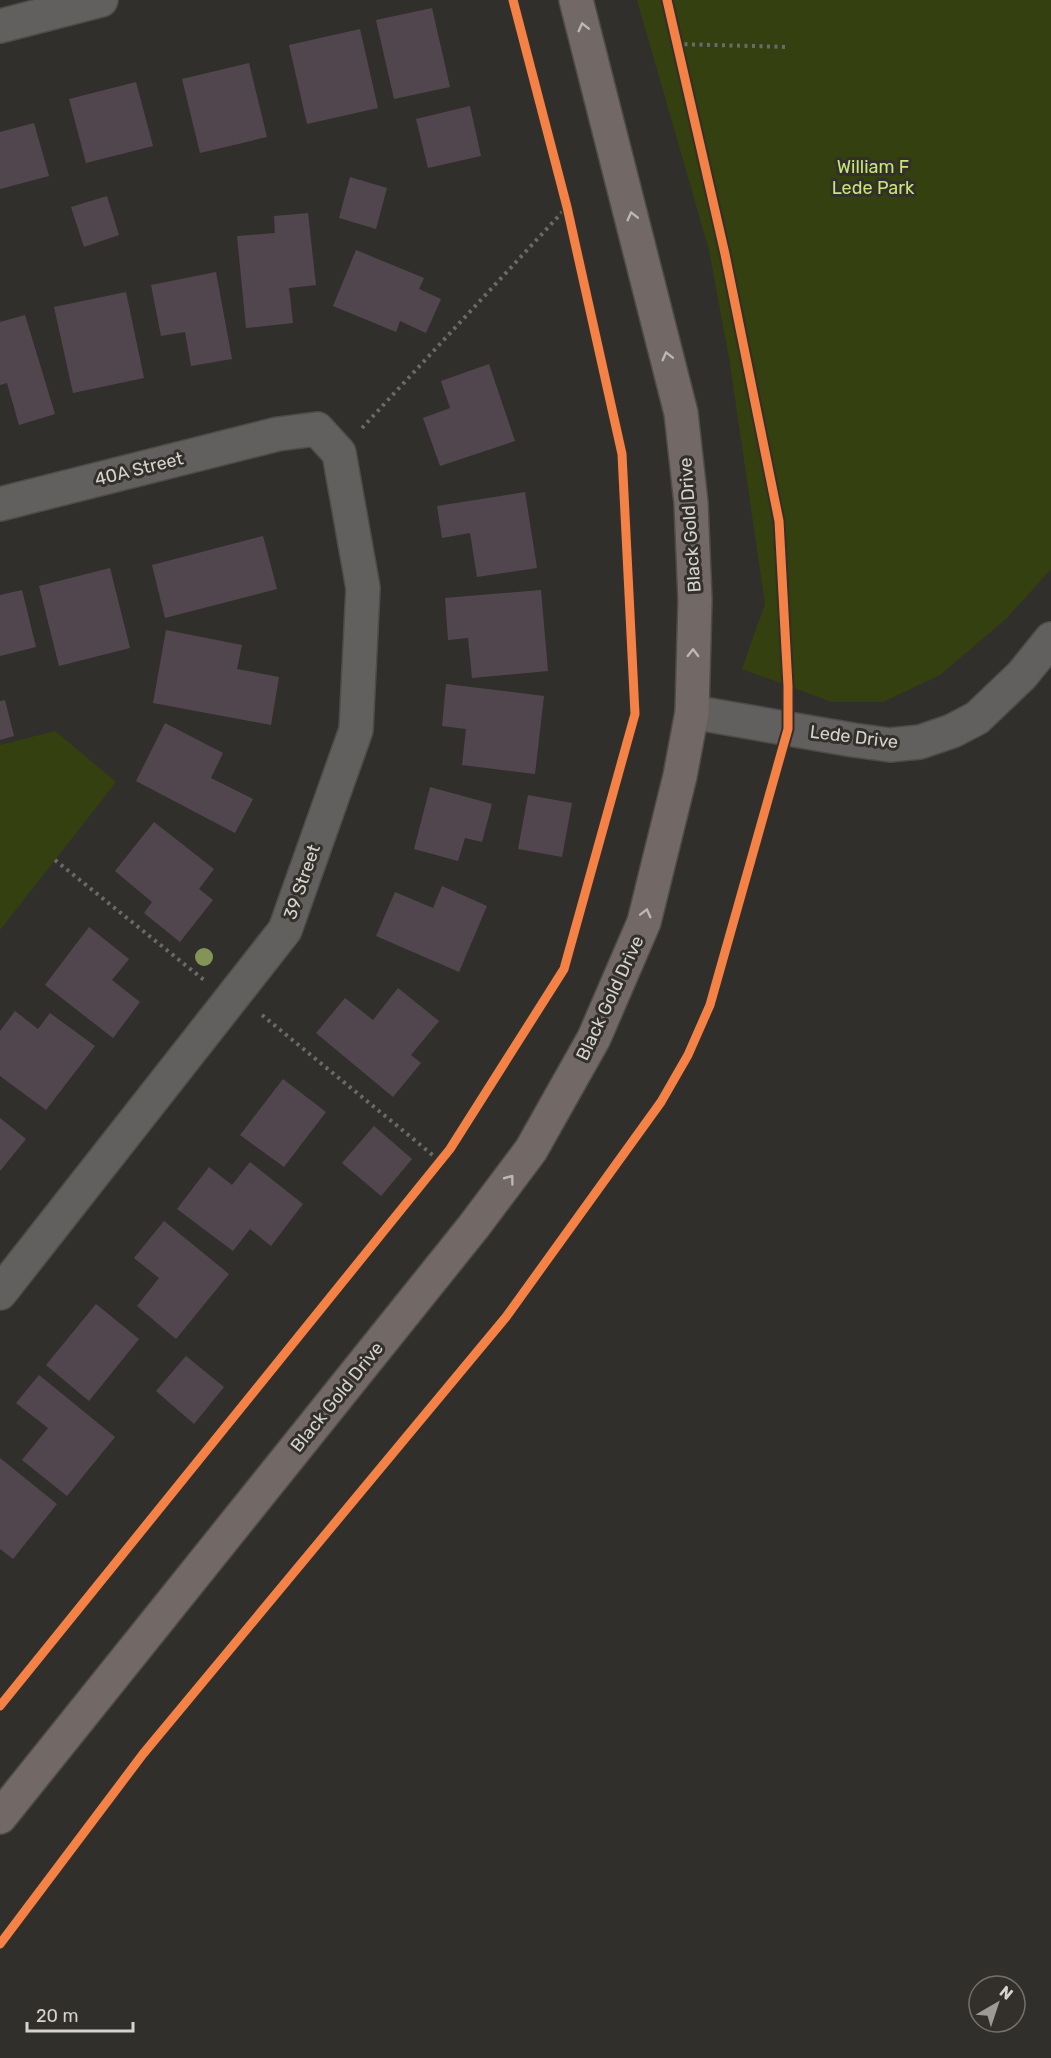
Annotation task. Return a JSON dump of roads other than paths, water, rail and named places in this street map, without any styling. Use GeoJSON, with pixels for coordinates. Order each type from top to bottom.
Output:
{"type":"FeatureCollection","features":[{"type":"Feature","properties":{"kind":"main road","name":"Black Gold Drive"},"geometry":{"type":"LineString","coordinates":[[0,1817],[474,1226],[531,1150],[588,1048],[644,922],[680,776],[692,712],[694,600],[692,514],[681,413],[576,0]]}},
{"type":"Feature","properties":{"kind":"street"},"geometry":{"type":"LineString","coordinates":[[0,26],[101,0]]}},
{"type":"Feature","properties":{"kind":"street","name":"39 Street"},"geometry":{"type":"LineString","coordinates":[[0,1293],[285,930],[356,730],[363,588],[339,453],[317,429],[278,434]]}},
{"type":"Feature","properties":{"kind":"street","name":"40A Street"},"geometry":{"type":"LineString","coordinates":[[0,504],[278,434]]}},
{"type":"Feature","properties":{"kind":"street","name":"Lede Drive"},"geometry":{"type":"LineString","coordinates":[[692,712],[890,745],[920,742],[952,731],[977,718],[1022,675],[1051,639]]}},
{"type":"Feature","properties":{"kind":"park label","name":"William F Lede Park"},"geometry":{"type":"Point","coordinates":[873,177]}}]}
